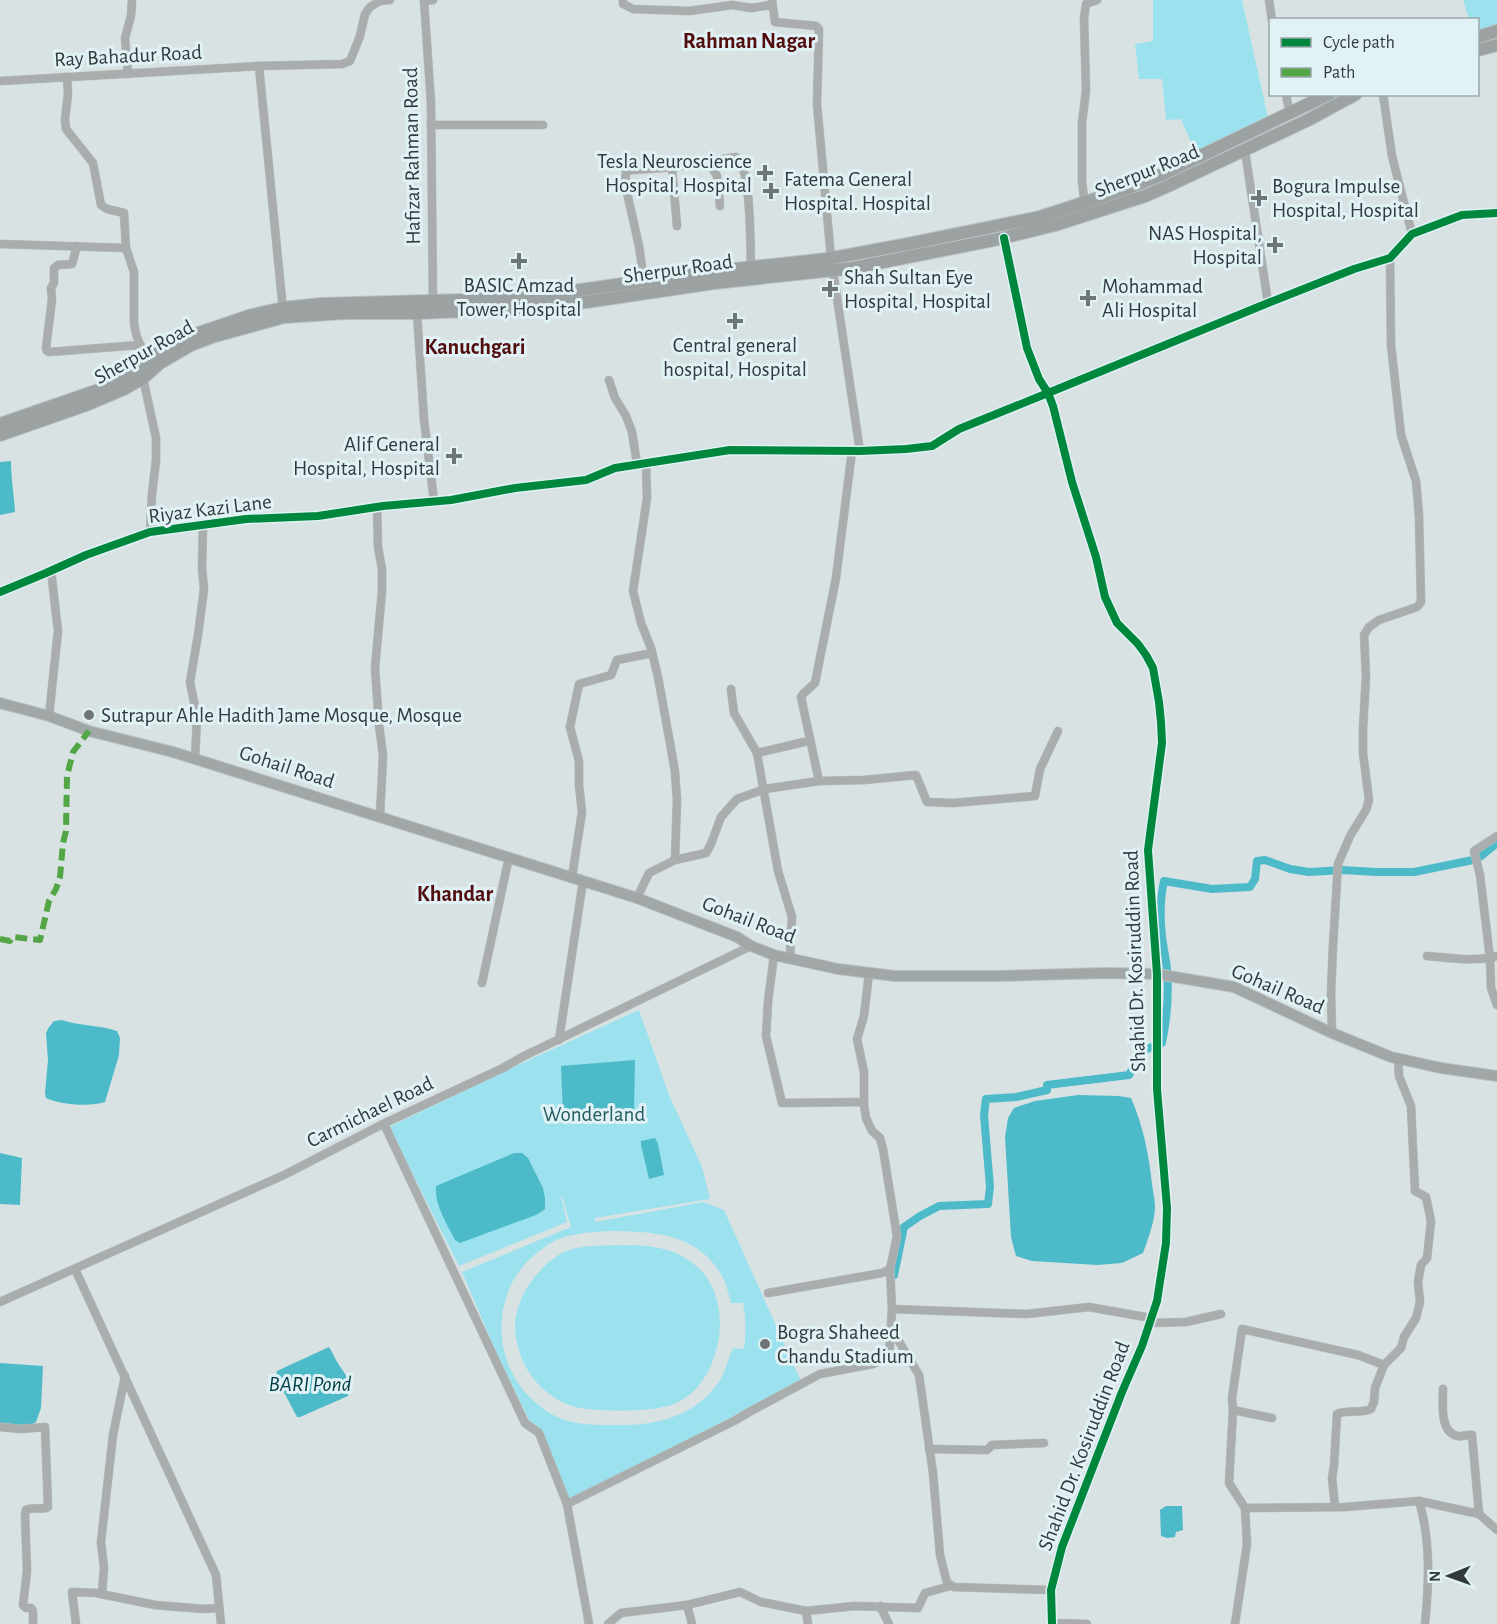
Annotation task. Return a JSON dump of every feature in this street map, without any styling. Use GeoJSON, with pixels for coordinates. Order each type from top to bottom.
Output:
{"type":"FeatureCollection","features":[{"type":"Feature","properties":{"kind":"highway"},"geometry":{"type":"LineString","coordinates":[[1479,37],[1497,31]]}},
{"type":"Feature","properties":{"kind":"highway"},"geometry":{"type":"LineString","coordinates":[[1479,50],[1497,45]]}},
{"type":"Feature","properties":{"kind":"highway","name":"Sherpur Road"},"geometry":{"type":"LineString","coordinates":[[284,312],[417,313],[434,306],[520,298],[751,267],[897,260],[1004,238],[1085,209],[1325,96]]}},
{"type":"Feature","properties":{"kind":"highway","name":"Sherpur Road"},"geometry":{"type":"LineString","coordinates":[[0,424],[110,386],[156,359],[190,345],[284,312],[321,304],[434,306],[492,310],[586,302],[832,264],[1056,212],[1085,209],[1145,196],[1245,151],[1352,96]]}},
{"type":"Feature","properties":{"kind":"highway","name":"Sherpur Road"},"geometry":{"type":"LineString","coordinates":[[0,435],[124,389],[143,378],[156,359]]}},
{"type":"Feature","properties":{"kind":"main road","name":"Gohail Road"},"geometry":{"type":"LineString","coordinates":[[0,703],[49,716],[89,731],[195,759],[637,898],[774,955],[838,969],[904,976],[1104,974],[1164,976],[1234,987],[1332,1033],[1398,1058],[1441,1068],[1497,1076]]}},
{"type":"Feature","properties":{"kind":"street"},"geometry":{"type":"LineString","coordinates":[[128,74],[125,38],[131,16],[132,0]]}},
{"type":"Feature","properties":{"kind":"street","name":"Ray Bahadur Road"},"geometry":{"type":"LineString","coordinates":[[0,81],[259,66],[342,64],[350,61],[365,15],[370,7],[380,1],[390,0]]}},
{"type":"Feature","properties":{"kind":"street"},"geometry":{"type":"LineString","coordinates":[[424,1],[434,0]]}},
{"type":"Feature","properties":{"kind":"street"},"geometry":{"type":"LineString","coordinates":[[623,0],[624,4],[633,9],[689,11],[732,5],[751,8],[771,2],[775,22],[816,26],[819,29],[817,104],[832,264],[856,451],[836,578],[818,672],[815,683],[801,697],[819,781]]}},
{"type":"Feature","properties":{"kind":"street"},"geometry":{"type":"LineString","coordinates":[[1085,209],[1082,134],[1086,73],[1084,19],[1086,4],[1097,0]]}},
{"type":"Feature","properties":{"kind":"street"},"geometry":{"type":"LineString","coordinates":[[1269,0],[1272,18]]}},
{"type":"Feature","properties":{"kind":"street","name":"Hafizar Rahman Road"},"geometry":{"type":"LineString","coordinates":[[424,1],[431,103],[434,306]]}},
{"type":"Feature","properties":{"kind":"street"},"geometry":{"type":"LineString","coordinates":[[259,66],[284,312]]}},
{"type":"Feature","properties":{"kind":"street"},"geometry":{"type":"LineString","coordinates":[[67,77],[66,129],[93,164],[101,205],[107,209],[124,213],[126,248],[134,272],[136,334],[140,345],[156,359]]}},
{"type":"Feature","properties":{"kind":"street"},"geometry":{"type":"LineString","coordinates":[[1286,96],[1291,128]]}},
{"type":"Feature","properties":{"kind":"street"},"geometry":{"type":"LineString","coordinates":[[1383,96],[1392,156],[1412,234]]}},
{"type":"Feature","properties":{"kind":"street"},"geometry":{"type":"LineString","coordinates":[[431,126],[543,125]]}},
{"type":"Feature","properties":{"kind":"street"},"geometry":{"type":"LineString","coordinates":[[1245,151],[1268,303]]}},
{"type":"Feature","properties":{"kind":"street"},"geometry":{"type":"LineString","coordinates":[[644,281],[625,177],[626,172],[633,170],[672,168],[736,158],[740,160],[749,193],[751,267]]}},
{"type":"Feature","properties":{"kind":"street"},"geometry":{"type":"LineString","coordinates":[[709,162],[717,176],[720,206]]}},
{"type":"Feature","properties":{"kind":"street"},"geometry":{"type":"LineString","coordinates":[[672,168],[677,226]]}},
{"type":"Feature","properties":{"kind":"street"},"geometry":{"type":"LineString","coordinates":[[1332,1033],[1337,871],[1350,836],[1366,810],[1369,800],[1363,729],[1366,676],[1364,635],[1369,627],[1379,620],[1417,607],[1421,602],[1416,481],[1401,435],[1392,356],[1390,258],[1412,234],[1462,215],[1497,213]]}},
{"type":"Feature","properties":{"kind":"street","name":"Shahid Dr. Kosiruddin Road"},"geometry":{"type":"LineString","coordinates":[[1004,238],[1027,348],[1053,406],[1072,482],[1096,557],[1105,597],[1117,623],[1146,655],[1153,668],[1159,702],[1162,743],[1149,850],[1164,976],[1156,1040],[1156,1071],[1167,1220],[1166,1243],[1157,1301],[1062,1547],[1051,1590],[1052,1624]]}},
{"type":"Feature","properties":{"kind":"street"},"geometry":{"type":"LineString","coordinates":[[0,244],[126,248]]}},
{"type":"Feature","properties":{"kind":"street"},"geometry":{"type":"LineString","coordinates":[[78,246],[72,264],[54,268],[45,348],[49,352],[140,345]]}},
{"type":"Feature","properties":{"kind":"street","name":"Riyaz Kazi Lane"},"geometry":{"type":"LineString","coordinates":[[0,592],[86,555],[150,532],[246,519],[318,516],[377,507],[451,500],[515,488],[586,480],[615,468],[730,450],[856,451],[932,446],[959,429],[1268,303],[1354,269],[1390,258]]}},
{"type":"Feature","properties":{"kind":"street"},"geometry":{"type":"LineString","coordinates":[[417,313],[424,420],[434,501]]}},
{"type":"Feature","properties":{"kind":"street"},"geometry":{"type":"LineString","coordinates":[[143,378],[156,438],[150,532]]}},
{"type":"Feature","properties":{"kind":"street"},"geometry":{"type":"LineString","coordinates":[[609,380],[632,432],[637,464]]}},
{"type":"Feature","properties":{"kind":"street"},"geometry":{"type":"LineString","coordinates":[[646,463],[647,498],[633,591],[658,677],[675,772],[677,800],[675,860]]}},
{"type":"Feature","properties":{"kind":"street"},"geometry":{"type":"LineString","coordinates":[[377,507],[378,547],[382,569],[375,668],[383,755],[380,816]]}},
{"type":"Feature","properties":{"kind":"street"},"geometry":{"type":"LineString","coordinates":[[195,759],[197,717],[190,682],[204,590],[203,524]]}},
{"type":"Feature","properties":{"kind":"street"},"geometry":{"type":"LineString","coordinates":[[49,716],[58,631],[51,571]]}},
{"type":"Feature","properties":{"kind":"street"},"geometry":{"type":"LineString","coordinates":[[572,877],[582,812],[579,761],[570,727],[579,684],[611,675],[617,660],[652,653]]}},
{"type":"Feature","properties":{"kind":"street"},"geometry":{"type":"LineString","coordinates":[[731,689],[734,713],[757,753],[765,789],[778,871],[792,917],[790,958]]}},
{"type":"Feature","properties":{"kind":"street"},"geometry":{"type":"LineString","coordinates":[[637,898],[650,873],[675,860],[706,853],[721,817],[737,799],[765,789],[819,781],[916,775],[927,802],[953,803],[1035,796],[1040,769],[1058,731]]}},
{"type":"Feature","properties":{"kind":"street"},"geometry":{"type":"LineString","coordinates":[[757,753],[804,742]]}},
{"type":"Feature","properties":{"kind":"street"},"geometry":{"type":"LineString","coordinates":[[1497,836],[1474,851],[1493,957],[1491,988],[1497,1005]]}},
{"type":"Feature","properties":{"kind":"street"},"geometry":{"type":"LineString","coordinates":[[482,983],[510,857]]}},
{"type":"Feature","properties":{"kind":"street"},"geometry":{"type":"LineString","coordinates":[[559,1040],[583,881]]}},
{"type":"Feature","properties":{"kind":"street","name":"Carmichael Road"},"geometry":{"type":"LineString","coordinates":[[0,1302],[284,1175],[751,946]]}},
{"type":"Feature","properties":{"kind":"street"},"geometry":{"type":"LineString","coordinates":[[774,955],[766,1036],[782,1103],[864,1102]]}},
{"type":"Feature","properties":{"kind":"street"},"geometry":{"type":"LineString","coordinates":[[1427,956],[1464,959],[1493,957]]}},
{"type":"Feature","properties":{"kind":"street"},"geometry":{"type":"LineString","coordinates":[[567,1504],[734,1421],[820,1374],[873,1364],[890,1357],[892,1309],[890,1269],[897,1236],[883,1149],[880,1138],[872,1131],[866,1119],[864,1072],[857,1040],[864,1016],[869,973]]}},
{"type":"Feature","properties":{"kind":"street"},"geometry":{"type":"LineString","coordinates":[[1335,1507],[1332,1478],[1335,1466],[1337,1414],[1343,1411],[1371,1409],[1375,1388],[1384,1365],[1401,1348],[1404,1337],[1416,1318],[1420,1302],[1418,1282],[1421,1264],[1427,1258],[1431,1221],[1426,1197],[1415,1191],[1411,1106],[1399,1076],[1398,1058]]}},
{"type":"Feature","properties":{"kind":"street"},"geometry":{"type":"LineString","coordinates":[[384,1124],[525,1423],[539,1433],[567,1504],[590,1624]]}},
{"type":"Feature","properties":{"kind":"street"},"geometry":{"type":"LineString","coordinates":[[75,1269],[216,1575],[221,1624]]}},
{"type":"Feature","properties":{"kind":"street"},"geometry":{"type":"LineString","coordinates":[[768,1293],[882,1273],[890,1269]]}},
{"type":"Feature","properties":{"kind":"street"},"geometry":{"type":"LineString","coordinates":[[892,1309],[1027,1314],[1089,1307],[1150,1320],[1186,1322],[1221,1314]]}},
{"type":"Feature","properties":{"kind":"street"},"geometry":{"type":"LineString","coordinates":[[891,1328],[919,1375],[933,1473],[940,1555],[947,1583],[950,1586]]}},
{"type":"Feature","properties":{"kind":"street"},"geometry":{"type":"LineString","coordinates":[[1235,1624],[1247,1544],[1245,1508],[1229,1483],[1232,1398],[1242,1329],[1358,1355],[1384,1365]]}},
{"type":"Feature","properties":{"kind":"street"},"geometry":{"type":"LineString","coordinates":[[102,1594],[104,1568],[101,1542],[113,1435],[125,1376]]}},
{"type":"Feature","properties":{"kind":"street"},"geometry":{"type":"LineString","coordinates":[[1443,1389],[1443,1418],[1447,1428],[1459,1436],[1472,1435],[1479,1514]]}},
{"type":"Feature","properties":{"kind":"street"},"geometry":{"type":"LineString","coordinates":[[1233,1410],[1272,1418]]}},
{"type":"Feature","properties":{"kind":"street"},"geometry":{"type":"LineString","coordinates":[[0,1427],[21,1429],[45,1426],[48,1507],[30,1508],[26,1510],[25,1516],[27,1571],[23,1605],[33,1611],[33,1624]]}},
{"type":"Feature","properties":{"kind":"street"},"geometry":{"type":"LineString","coordinates":[[929,1449],[987,1450],[992,1445],[1044,1443]]}},
{"type":"Feature","properties":{"kind":"street"},"geometry":{"type":"LineString","coordinates":[[1245,1508],[1335,1507],[1419,1501],[1479,1514],[1497,1530]]}},
{"type":"Feature","properties":{"kind":"street"},"geometry":{"type":"LineString","coordinates":[[1419,1501],[1426,1533],[1429,1589],[1425,1624]]}},
{"type":"Feature","properties":{"kind":"street"},"geometry":{"type":"LineString","coordinates":[[608,1624],[621,1613],[687,1605],[740,1592],[761,1602],[806,1611],[855,1606],[918,1608],[925,1593],[950,1586],[1051,1590]]}},
{"type":"Feature","properties":{"kind":"street"},"geometry":{"type":"LineString","coordinates":[[76,1624],[72,1592],[102,1594],[155,1605],[219,1608]]}},
{"type":"Feature","properties":{"kind":"street"},"geometry":{"type":"LineString","coordinates":[[687,1605],[692,1624]]}},
{"type":"Feature","properties":{"kind":"street"},"geometry":{"type":"LineString","coordinates":[[880,1606],[889,1624]]}},
{"type":"Feature","properties":{"kind":"street"},"geometry":{"type":"LineString","coordinates":[[806,1611],[808,1624]]}},
{"type":"Feature","properties":{"kind":"street"},"geometry":{"type":"LineString","coordinates":[[1052,1624],[1087,1624]]}},
{"type":"Feature","properties":{"kind":"green space"},"geometry":{"type":"Polygon","coordinates":[[[1153,0],[1242,0],[1268,118],[1196,154],[1181,119],[1166,120],[1162,79],[1139,79],[1135,44],[1153,41],[1153,0]]]}},
{"type":"Feature","properties":{"kind":"green space"},"geometry":{"type":"Polygon","coordinates":[[[1463,0],[1497,0],[1497,27],[1479,33],[1479,18],[1469,18],[1463,0]]]}},
{"type":"Feature","properties":{"kind":"green space","name":"Wonderland"},"geometry":{"type":"Polygon","coordinates":[[[639,1010],[669,1095],[702,1167],[710,1199],[595,1218],[595,1222],[704,1202],[724,1210],[801,1381],[569,1501],[541,1431],[530,1422],[497,1354],[462,1272],[571,1227],[562,1196],[567,1222],[459,1266],[389,1127],[639,1010]],[[607,1231],[585,1233],[556,1240],[530,1259],[515,1278],[508,1292],[502,1321],[502,1336],[508,1364],[514,1377],[533,1400],[549,1413],[569,1421],[627,1425],[654,1422],[679,1415],[701,1402],[719,1382],[733,1348],[744,1349],[743,1303],[731,1303],[724,1280],[714,1264],[689,1244],[658,1234],[607,1231]]]}},
{"type":"Feature","properties":{"kind":"green space"},"geometry":{"type":"Polygon","coordinates":[[[636,1245],[660,1248],[681,1256],[695,1265],[708,1280],[716,1298],[720,1318],[719,1339],[713,1360],[704,1378],[691,1394],[665,1407],[614,1411],[580,1408],[566,1404],[542,1388],[525,1366],[516,1339],[515,1325],[519,1304],[536,1275],[560,1254],[577,1248],[636,1245]]]}},
{"type":"Feature","properties":{"kind":"water"},"geometry":{"type":"Polygon","coordinates":[[[11,461],[15,512],[0,515],[0,462],[11,461]]]}},
{"type":"Feature","properties":{"kind":"water"},"geometry":{"type":"Polygon","coordinates":[[[62,1020],[117,1031],[120,1038],[119,1055],[105,1102],[76,1104],[46,1098],[48,1060],[46,1033],[54,1021],[62,1020]]]}},
{"type":"Feature","properties":{"kind":"water"},"geometry":{"type":"Polygon","coordinates":[[[635,1060],[634,1113],[563,1116],[561,1066],[635,1060]]]}},
{"type":"Feature","properties":{"kind":"water"},"geometry":{"type":"Polygon","coordinates":[[[1078,1095],[1131,1098],[1142,1129],[1155,1208],[1143,1253],[1122,1263],[1097,1265],[1032,1261],[1016,1256],[1011,1237],[1005,1137],[1008,1118],[1014,1108],[1035,1101],[1078,1095]]]}},
{"type":"Feature","properties":{"kind":"water"},"geometry":{"type":"Polygon","coordinates":[[[655,1138],[664,1175],[649,1179],[641,1141],[655,1138]]]}},
{"type":"Feature","properties":{"kind":"water"},"geometry":{"type":"Polygon","coordinates":[[[0,1153],[22,1158],[20,1205],[0,1204],[0,1153]]]}},
{"type":"Feature","properties":{"kind":"water"},"geometry":{"type":"Polygon","coordinates":[[[514,1153],[522,1153],[528,1158],[543,1188],[545,1209],[536,1215],[460,1243],[455,1240],[439,1207],[436,1186],[514,1153]]]}},
{"type":"Feature","properties":{"kind":"water","name":"BARI Pond"},"geometry":{"type":"Polygon","coordinates":[[[329,1347],[348,1379],[348,1396],[297,1417],[276,1377],[277,1371],[329,1347]]]}},
{"type":"Feature","properties":{"kind":"water"},"geometry":{"type":"Polygon","coordinates":[[[0,1363],[43,1366],[41,1408],[36,1422],[31,1425],[0,1426],[0,1363]]]}},
{"type":"Feature","properties":{"kind":"water"},"geometry":{"type":"Polygon","coordinates":[[[1166,1506],[1182,1506],[1183,1530],[1176,1532],[1175,1537],[1161,1536],[1160,1510],[1166,1506]]]}},
{"type":"Feature","properties":{"kind":"waterway"},"geometry":{"type":"LineString","coordinates":[[894,1275],[904,1227],[939,1206],[988,1204],[990,1187],[984,1115],[986,1099],[1016,1097],[1047,1090],[1047,1085],[1129,1075],[1142,1051],[1162,1043],[1168,988],[1161,922],[1164,881],[1212,889],[1250,887],[1255,879],[1257,861],[1265,860],[1290,869],[1309,872],[1343,870],[1414,872],[1473,860],[1497,843]]}},
{"type":"Feature","properties":{"kind":"marked path"},"geometry":{"type":"LineString","coordinates":[[0,939],[10,941],[12,937],[40,940],[49,901],[60,877],[66,831],[67,776],[73,752],[89,731]]}},
{"type":"Feature","properties":{"kind":"cycle path"},"geometry":{"type":"LineString","coordinates":[[0,592],[86,555],[150,532],[246,519],[318,516],[383,506],[451,500],[515,488],[586,480],[615,468],[730,450],[860,451],[932,446],[959,429],[1268,303],[1354,269],[1390,258],[1412,234],[1462,215],[1497,213]]}},
{"type":"Feature","properties":{"kind":"cycle path"},"geometry":{"type":"LineString","coordinates":[[1004,238],[1027,348],[1053,406],[1072,482],[1096,557],[1105,597],[1117,623],[1138,644],[1153,668],[1159,702],[1162,743],[1148,850],[1157,974],[1157,1089],[1167,1208],[1166,1243],[1157,1301],[1142,1346],[1062,1547],[1051,1590],[1052,1624]]}},
{"type":"Feature","properties":{"kind":"place","name":"Tesla Neuroscience Hospital, Hospital"},"geometry":{"type":"Point","coordinates":[765,173]}},
{"type":"Feature","properties":{"kind":"place","name":"Fatema General Hospital. Hospital"},"geometry":{"type":"Point","coordinates":[771,191]}},
{"type":"Feature","properties":{"kind":"place","name":"Bogura Impulse Hospital, Hospital"},"geometry":{"type":"Point","coordinates":[1259,198]}},
{"type":"Feature","properties":{"kind":"place","name":"NAS Hospital, Hospital"},"geometry":{"type":"Point","coordinates":[1275,245]}},
{"type":"Feature","properties":{"kind":"place","name":"BASIC Amzad Tower, Hospital"},"geometry":{"type":"Point","coordinates":[519,261]}},
{"type":"Feature","properties":{"kind":"place","name":"Shah Sultan Eye Hospital, Hospital"},"geometry":{"type":"Point","coordinates":[830,289]}},
{"type":"Feature","properties":{"kind":"place","name":"Mohammad Ali Hospital"},"geometry":{"type":"Point","coordinates":[1088,298]}},
{"type":"Feature","properties":{"kind":"place","name":"Central general hospital, Hospital"},"geometry":{"type":"Point","coordinates":[735,321]}},
{"type":"Feature","properties":{"kind":"place","name":"Alif General Hospital, Hospital"},"geometry":{"type":"Point","coordinates":[454,456]}},
{"type":"Feature","properties":{"kind":"place","name":"Sutrapur Ahle Hadith Jame Mosque, Mosque"},"geometry":{"type":"Point","coordinates":[89,715]}},
{"type":"Feature","properties":{"kind":"place","name":"Bogra Shaheed Chandu Stadium"},"geometry":{"type":"Point","coordinates":[765,1344]}},
{"type":"Feature","properties":{"kind":"district","name":"Rahman Nagar"},"geometry":{"type":"Point","coordinates":[749,41]}},
{"type":"Feature","properties":{"kind":"district","name":"Kanuchgari"},"geometry":{"type":"Point","coordinates":[475,347]}},
{"type":"Feature","properties":{"kind":"district","name":"Khandar"},"geometry":{"type":"Point","coordinates":[455,894]}}]}
